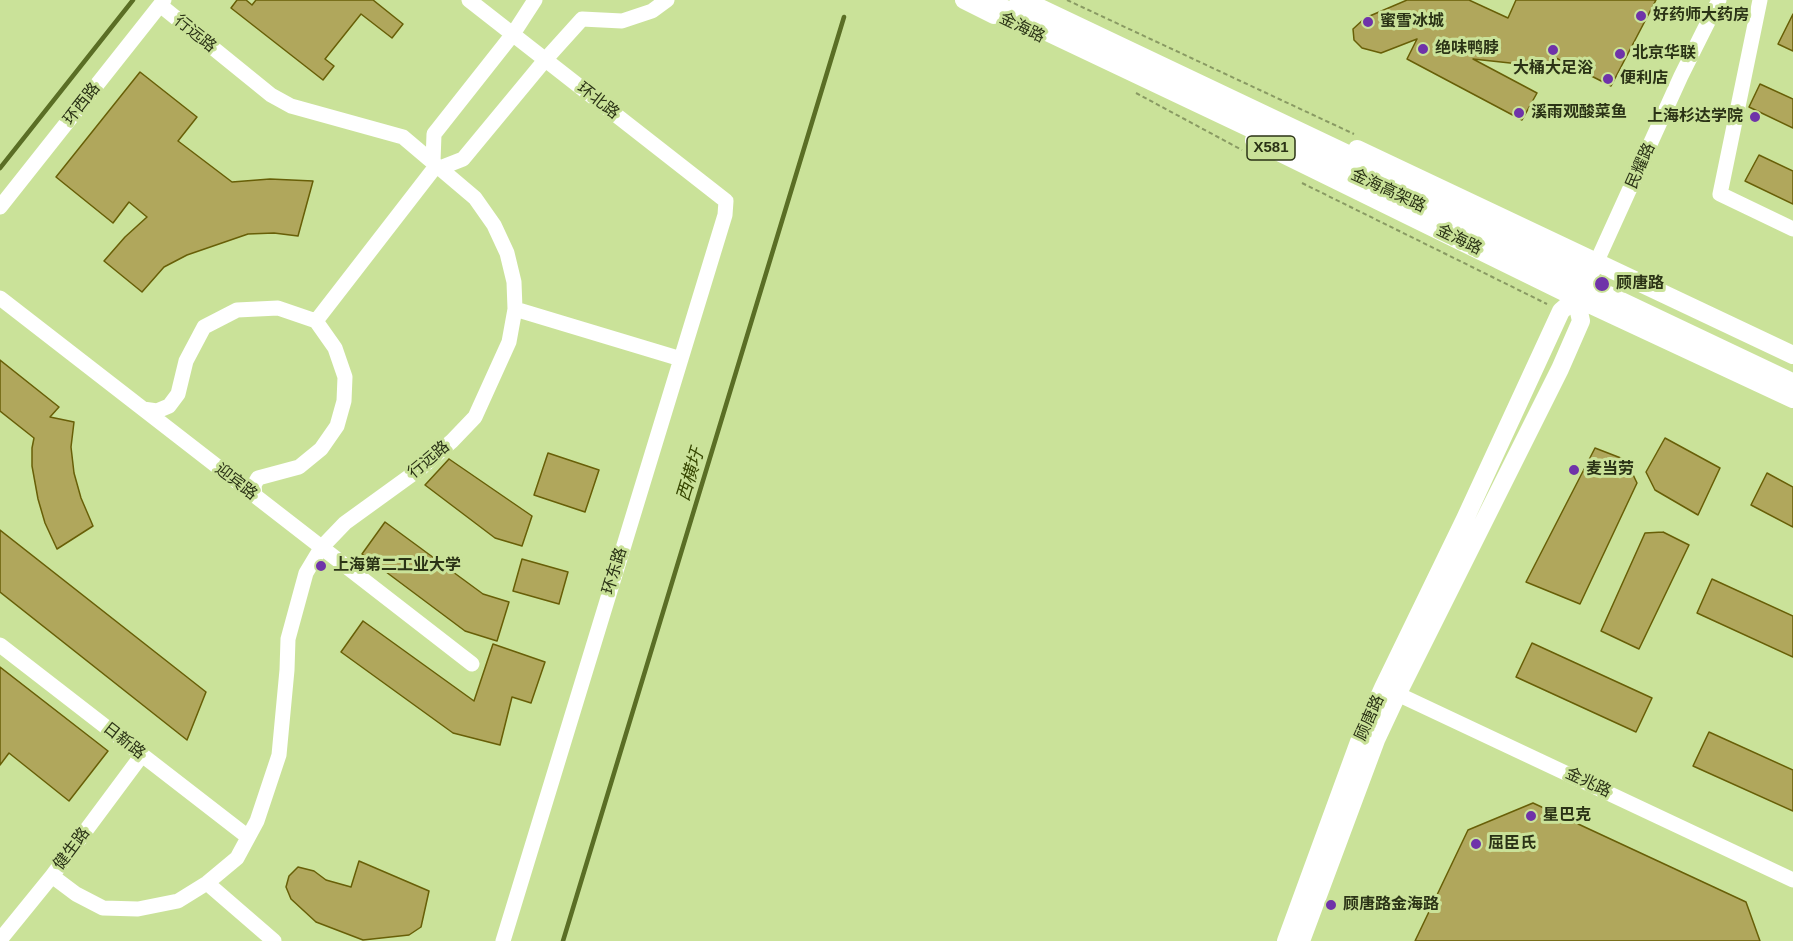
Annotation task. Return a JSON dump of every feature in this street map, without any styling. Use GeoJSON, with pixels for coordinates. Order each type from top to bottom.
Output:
{"type":"FeatureCollection","features":[{"type":"Feature","properties":{"kind":"highway","name":"金海高架路"},"geometry":{"type":"LineString","coordinates":[[983,0],[1793,384]]}},
{"type":"Feature","properties":{"kind":"highway","name":"金海高架路"},"geometry":{"type":"LineString","coordinates":[[1020,0],[1528,241],[1793,371]]}},
{"type":"Feature","properties":{"kind":"highway"},"geometry":{"type":"LineString","coordinates":[[1771,374],[1793,398]]}},
{"type":"Feature","properties":{"kind":"main road","name":"金海路"},"geometry":{"type":"LineString","coordinates":[[964,0],[1576,298],[1793,398]]}},
{"type":"Feature","properties":{"kind":"main road","name":"金海路"},"geometry":{"type":"LineString","coordinates":[[1041,0],[1793,355]]}},
{"type":"Feature","properties":{"kind":"main road","name":"民耀路"},"geometry":{"type":"LineString","coordinates":[[1576,298],[1597,261]]}},
{"type":"Feature","properties":{"kind":"main road","name":"顾唐路"},"geometry":{"type":"LineString","coordinates":[[1286,941],[1360,739],[1390,690],[1561,310],[1576,298]]}},
{"type":"Feature","properties":{"kind":"main road","name":"顾唐路"},"geometry":{"type":"LineString","coordinates":[[1301,941],[1376,740],[1390,690]]}},
{"type":"Feature","properties":{"kind":"street","name":"环北路"},"geometry":{"type":"LineString","coordinates":[[469,0],[726,201]]}},
{"type":"Feature","properties":{"kind":"street"},"geometry":{"type":"LineString","coordinates":[[436,165],[434,134],[513,34],[535,0]]}},
{"type":"Feature","properties":{"kind":"street"},"geometry":{"type":"LineString","coordinates":[[316,321],[436,165],[464,159],[545,60],[582,19],[622,21],[652,11],[667,0]]}},
{"type":"Feature","properties":{"kind":"street","name":"民耀路"},"geometry":{"type":"LineString","coordinates":[[1597,261],[1681,76],[1719,0]]}},
{"type":"Feature","properties":{"kind":"street"},"geometry":{"type":"LineString","coordinates":[[1760,0],[1720,194],[1793,229]]}},
{"type":"Feature","properties":{"kind":"street","name":"行远路"},"geometry":{"type":"LineString","coordinates":[[52,876],[76,894],[103,908],[138,909],[178,901],[207,883],[237,858],[257,821],[279,755],[288,639],[306,573],[321,548],[345,524],[421,468],[475,417],[509,342],[515,309],[514,282],[509,262],[494,225],[475,198],[403,138],[291,106],[271,95],[162,3]]}},
{"type":"Feature","properties":{"kind":"street","name":"环西路"},"geometry":{"type":"LineString","coordinates":[[0,207],[162,3]]}},
{"type":"Feature","properties":{"kind":"street","name":"环东路"},"geometry":{"type":"LineString","coordinates":[[503,941],[725,215],[726,201]]}},
{"type":"Feature","properties":{"kind":"street","name":"迎宾路"},"geometry":{"type":"LineString","coordinates":[[0,298],[472,664]]}},
{"type":"Feature","properties":{"kind":"street"},"geometry":{"type":"LineString","coordinates":[[143,409],[157,411],[169,406],[178,394],[186,361],[204,327],[237,310],[278,308],[316,321],[335,348],[345,377],[344,400],[337,426],[321,449],[299,467],[258,478],[254,485],[255,496]]}},
{"type":"Feature","properties":{"kind":"street"},"geometry":{"type":"LineString","coordinates":[[515,309],[681,359]]}},
{"type":"Feature","properties":{"kind":"street","name":"日新路"},"geometry":{"type":"LineString","coordinates":[[0,645],[248,837]]}},
{"type":"Feature","properties":{"kind":"street","name":"金兆路"},"geometry":{"type":"LineString","coordinates":[[1390,690],[1793,880]]}},
{"type":"Feature","properties":{"kind":"street","name":"健生路"},"geometry":{"type":"LineString","coordinates":[[0,940],[52,876],[142,755]]}},
{"type":"Feature","properties":{"kind":"street"},"geometry":{"type":"LineString","coordinates":[[207,883],[274,941]]}},
{"type":"Feature","properties":{"kind":"building"},"geometry":{"type":"Polygon","coordinates":[[[237,0],[246,0],[252,5],[256,0],[373,0],[403,24],[392,38],[361,14],[325,59],[334,66],[323,80],[231,8],[237,0]]]}},
{"type":"Feature","properties":{"kind":"building"},"geometry":{"type":"Polygon","coordinates":[[[1407,0],[1469,0],[1508,18],[1516,0],[1656,0],[1611,86],[1556,58],[1551,63],[1538,66],[1473,59],[1537,93],[1522,120],[1407,59],[1417,39],[1381,53],[1362,48],[1354,40],[1353,29],[1365,18],[1407,0]]]}},
{"type":"Feature","properties":{"kind":"building"},"geometry":{"type":"Polygon","coordinates":[[[1793,14],[1793,51],[1778,44],[1793,14]]]}},
{"type":"Feature","properties":{"kind":"building"},"geometry":{"type":"Polygon","coordinates":[[[140,72],[197,117],[178,141],[232,182],[270,179],[313,181],[298,236],[274,233],[248,234],[187,255],[164,267],[142,292],[104,261],[147,217],[129,202],[113,223],[56,177],[140,72]]]}},
{"type":"Feature","properties":{"kind":"building"},"geometry":{"type":"Polygon","coordinates":[[[1760,84],[1793,99],[1793,128],[1749,107],[1760,84]]]}},
{"type":"Feature","properties":{"kind":"building"},"geometry":{"type":"Polygon","coordinates":[[[1759,155],[1793,171],[1793,204],[1745,181],[1759,155]]]}},
{"type":"Feature","properties":{"kind":"building"},"geometry":{"type":"Polygon","coordinates":[[[0,360],[59,407],[50,417],[74,422],[71,447],[74,473],[81,498],[93,526],[57,549],[45,523],[38,499],[32,466],[34,438],[0,411],[0,360]]]}},
{"type":"Feature","properties":{"kind":"building"},"geometry":{"type":"Polygon","coordinates":[[[1665,438],[1720,468],[1698,515],[1655,490],[1646,472],[1665,438]]]}},
{"type":"Feature","properties":{"kind":"building"},"geometry":{"type":"Polygon","coordinates":[[[1595,448],[1626,460],[1637,483],[1580,604],[1526,582],[1595,448]]]}},
{"type":"Feature","properties":{"kind":"building"},"geometry":{"type":"Polygon","coordinates":[[[548,453],[599,470],[585,512],[534,495],[548,453]]]}},
{"type":"Feature","properties":{"kind":"building"},"geometry":{"type":"Polygon","coordinates":[[[449,459],[532,516],[522,546],[495,538],[425,485],[449,459]]]}},
{"type":"Feature","properties":{"kind":"building"},"geometry":{"type":"Polygon","coordinates":[[[1767,473],[1793,487],[1793,527],[1751,505],[1767,473]]]}},
{"type":"Feature","properties":{"kind":"building"},"geometry":{"type":"Polygon","coordinates":[[[385,522],[483,594],[509,602],[497,641],[465,631],[362,554],[385,522]]]}},
{"type":"Feature","properties":{"kind":"building"},"geometry":{"type":"Polygon","coordinates":[[[0,530],[206,692],[187,740],[0,592],[0,530]]]}},
{"type":"Feature","properties":{"kind":"building"},"geometry":{"type":"Polygon","coordinates":[[[1663,532],[1689,545],[1639,649],[1601,631],[1645,533],[1663,532]]]}},
{"type":"Feature","properties":{"kind":"building"},"geometry":{"type":"Polygon","coordinates":[[[522,559],[568,572],[559,604],[513,591],[522,559]]]}},
{"type":"Feature","properties":{"kind":"building"},"geometry":{"type":"Polygon","coordinates":[[[1712,579],[1793,616],[1793,657],[1697,613],[1712,579]]]}},
{"type":"Feature","properties":{"kind":"building"},"geometry":{"type":"Polygon","coordinates":[[[363,621],[474,701],[493,644],[545,662],[531,703],[512,697],[500,745],[453,733],[341,652],[363,621]]]}},
{"type":"Feature","properties":{"kind":"building"},"geometry":{"type":"Polygon","coordinates":[[[1532,643],[1652,698],[1636,732],[1516,677],[1532,643]]]}},
{"type":"Feature","properties":{"kind":"building"},"geometry":{"type":"Polygon","coordinates":[[[0,667],[108,751],[69,801],[9,753],[0,765],[0,667]]]}},
{"type":"Feature","properties":{"kind":"building"},"geometry":{"type":"Polygon","coordinates":[[[1709,732],[1793,770],[1793,811],[1693,766],[1709,732]]]}},
{"type":"Feature","properties":{"kind":"building"},"geometry":{"type":"Polygon","coordinates":[[[1533,803],[1746,902],[1760,941],[1415,941],[1468,830],[1533,803]]]}},
{"type":"Feature","properties":{"kind":"building"},"geometry":{"type":"Polygon","coordinates":[[[359,861],[429,891],[421,927],[409,935],[363,940],[316,922],[291,899],[286,887],[289,876],[298,867],[314,871],[326,880],[351,887],[359,861]]]}},
{"type":"Feature","properties":{"kind":"waterway"},"geometry":{"type":"LineString","coordinates":[[0,168],[133,0]]}},
{"type":"Feature","properties":{"kind":"waterway","name":"西横圩"},"geometry":{"type":"LineString","coordinates":[[563,941],[844,17]]}},
{"type":"Feature","properties":{"kind":"place","name":"好药师大药房"},"geometry":{"type":"Point","coordinates":[1641,16]}},
{"type":"Feature","properties":{"kind":"place","name":"蜜雪冰城"},"geometry":{"type":"Point","coordinates":[1368,22]}},
{"type":"Feature","properties":{"kind":"place","name":"绝味鸭脖"},"geometry":{"type":"Point","coordinates":[1423,49]}},
{"type":"Feature","properties":{"kind":"place","name":"大桶大足浴"},"geometry":{"type":"Point","coordinates":[1553,50]}},
{"type":"Feature","properties":{"kind":"place","name":"北京华联"},"geometry":{"type":"Point","coordinates":[1620,54]}},
{"type":"Feature","properties":{"kind":"place","name":"便利店"},"geometry":{"type":"Point","coordinates":[1608,79]}},
{"type":"Feature","properties":{"kind":"place","name":"溪雨观酸菜鱼"},"geometry":{"type":"Point","coordinates":[1519,113]}},
{"type":"Feature","properties":{"kind":"place","name":"上海杉达学院"},"geometry":{"type":"Point","coordinates":[1755,117]}},
{"type":"Feature","properties":{"kind":"place","name":"顾唐路"},"geometry":{"type":"Point","coordinates":[1602,284]}},
{"type":"Feature","properties":{"kind":"place","name":"麦当劳"},"geometry":{"type":"Point","coordinates":[1574,470]}},
{"type":"Feature","properties":{"kind":"place","name":"上海第二工业大学"},"geometry":{"type":"Point","coordinates":[321,566]}},
{"type":"Feature","properties":{"kind":"place","name":"星巴克"},"geometry":{"type":"Point","coordinates":[1531,816]}},
{"type":"Feature","properties":{"kind":"place","name":"屈臣氏"},"geometry":{"type":"Point","coordinates":[1476,844]}},
{"type":"Feature","properties":{"kind":"place","name":"顾唐路金海路"},"geometry":{"type":"Point","coordinates":[1331,905]}}]}
